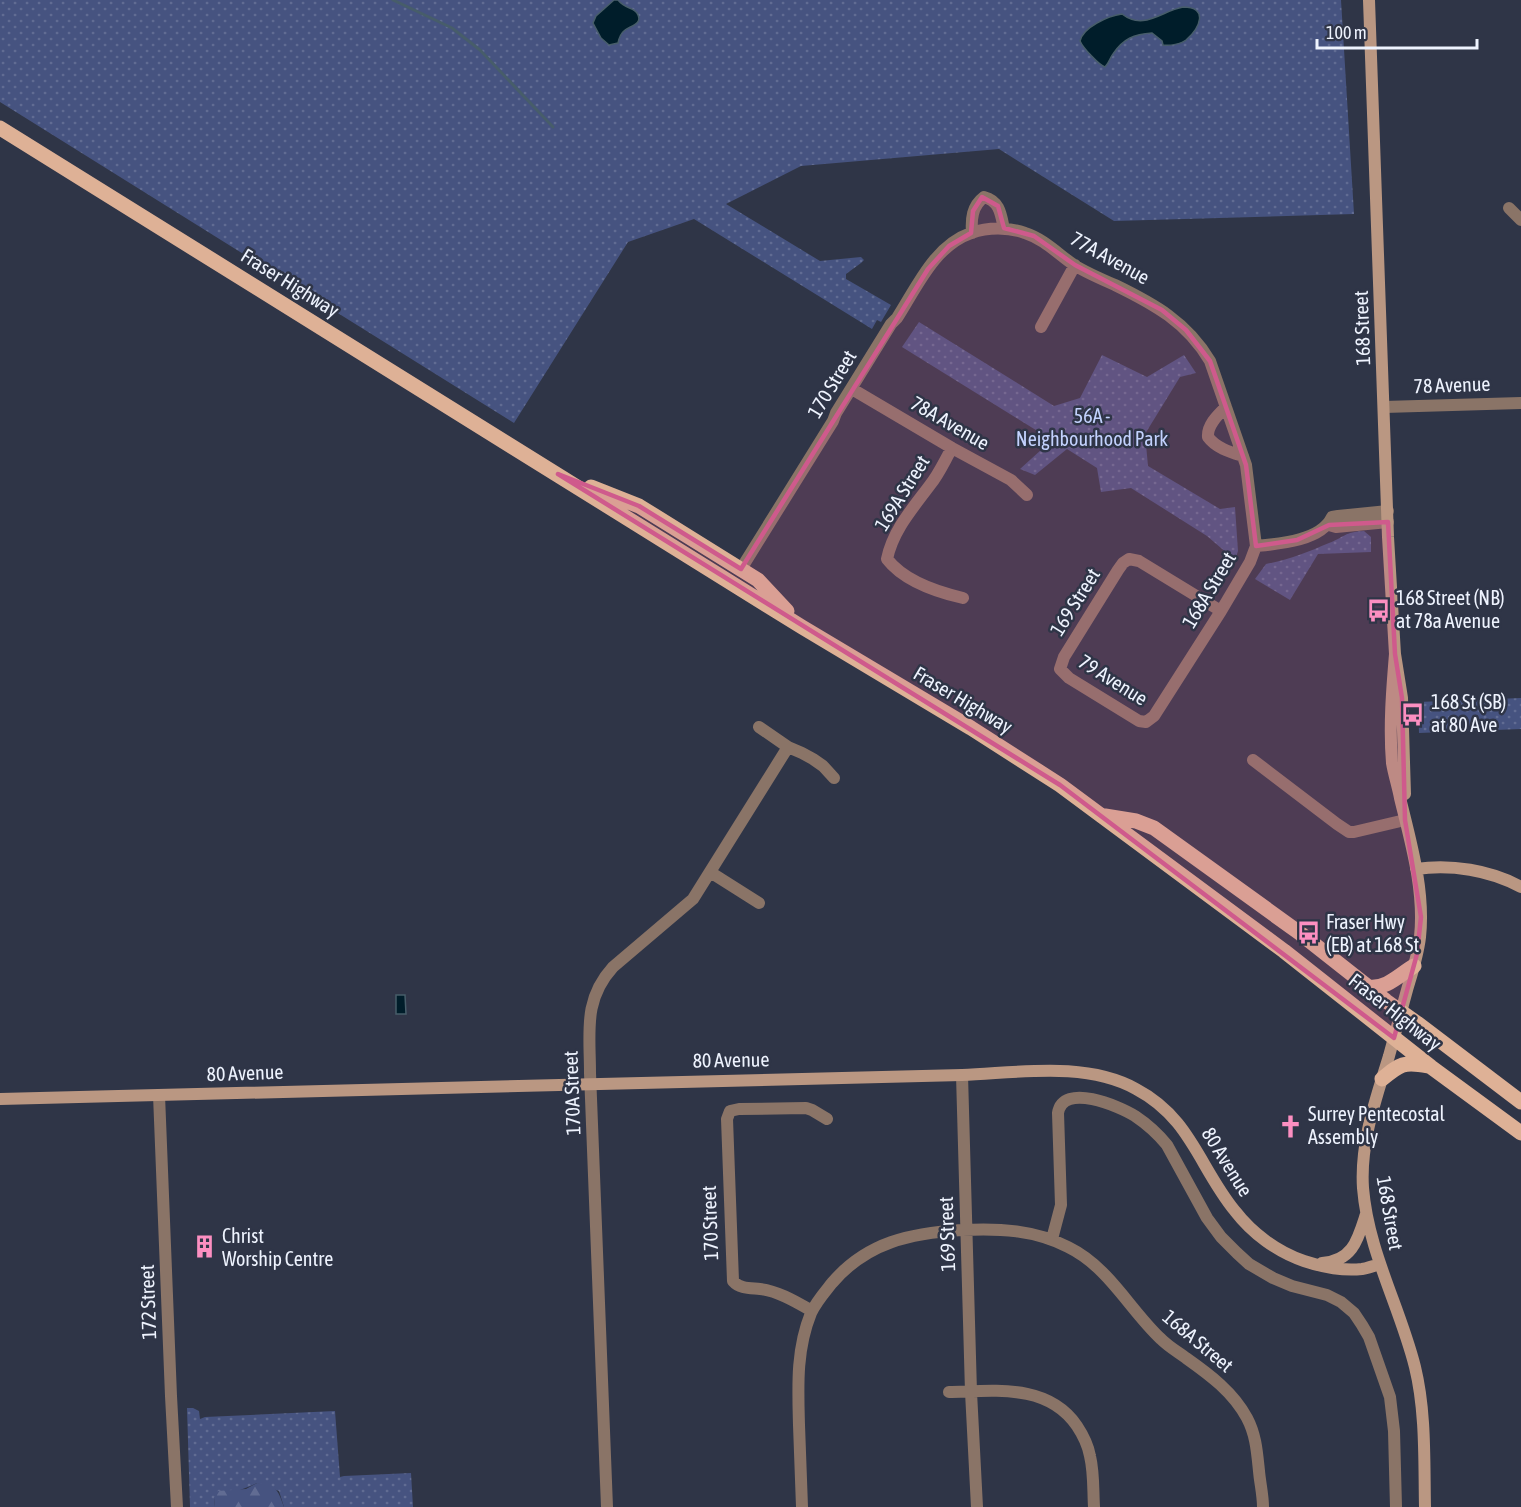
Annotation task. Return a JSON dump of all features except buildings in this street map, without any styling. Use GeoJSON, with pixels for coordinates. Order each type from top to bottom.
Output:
{"type":"FeatureCollection","features":[{"type":"Feature","properties":{"kind":"main road","name":"168 Street"},"geometry":{"type":"LineString","coordinates":[[1369,0],[1395,654],[1402,698],[1405,820],[1416,869],[1421,917],[1420,937],[1414,966],[1368,1126],[1363,1159],[1363,1186],[1366,1212],[1375,1248],[1409,1345],[1417,1377],[1422,1410],[1425,1507]]}},
{"type":"Feature","properties":{"kind":"main road","name":"Fraser Highway"},"geometry":{"type":"LineString","coordinates":[[0,128],[640,527],[1060,785],[1284,951],[1431,1067],[1521,1133]]}},
{"type":"Feature","properties":{"kind":"main road","name":"Fraser Highway"},"geometry":{"type":"LineString","coordinates":[[558,474],[639,506],[741,569],[758,580],[802,627]]}},
{"type":"Feature","properties":{"kind":"main road"},"geometry":{"type":"LineString","coordinates":[[640,527],[650,524],[694,541]]}},
{"type":"Feature","properties":{"kind":"main road","name":"Fraser Highway"},"geometry":{"type":"LineString","coordinates":[[1100,814],[1136,821],[1154,828],[1301,934],[1521,1102]]}},
{"type":"Feature","properties":{"kind":"main road"},"geometry":{"type":"LineString","coordinates":[[1416,869],[1431,867],[1470,869],[1521,887]]}},
{"type":"Feature","properties":{"kind":"main road"},"geometry":{"type":"LineString","coordinates":[[1369,987],[1384,986],[1414,966]]}},
{"type":"Feature","properties":{"kind":"main road"},"geometry":{"type":"LineString","coordinates":[[1382,1079],[1392,1070],[1412,1062],[1431,1067]]}},
{"type":"Feature","properties":{"kind":"main road","name":"80 Avenue"},"geometry":{"type":"LineString","coordinates":[[0,1099],[1054,1071],[1090,1074],[1114,1079],[1160,1104],[1178,1123],[1197,1149],[1218,1187],[1235,1211],[1278,1249],[1295,1258],[1335,1268],[1362,1269],[1380,1264]]}},
{"type":"Feature","properties":{"kind":"main road"},"geometry":{"type":"LineString","coordinates":[[1314,1264],[1328,1263],[1351,1250],[1358,1238],[1366,1212]]}},
{"type":"Feature","properties":{"kind":"street"},"geometry":{"type":"LineString","coordinates":[[972,233],[973,211],[979,200],[984,197],[990,198],[998,206],[1004,229]]}},
{"type":"Feature","properties":{"kind":"street"},"geometry":{"type":"LineString","coordinates":[[1509,208],[1521,220]]}},
{"type":"Feature","properties":{"kind":"street","name":"77A Avenue"},"geometry":{"type":"LineString","coordinates":[[972,233],[1004,229],[1034,236],[1075,265],[1171,316],[1194,338],[1210,361]]}},
{"type":"Feature","properties":{"kind":"street","name":"170 Street"},"geometry":{"type":"LineString","coordinates":[[741,569],[891,324],[928,269],[941,252],[957,240],[972,233]]}},
{"type":"Feature","properties":{"kind":"street"},"geometry":{"type":"LineString","coordinates":[[1041,327],[1075,265]]}},
{"type":"Feature","properties":{"kind":"street","name":"168A Street"},"geometry":{"type":"LineString","coordinates":[[1146,722],[1154,716],[1221,610],[1250,562],[1256,546],[1246,465],[1210,361]]}},
{"type":"Feature","properties":{"kind":"street","name":"78A Avenue"},"geometry":{"type":"LineString","coordinates":[[852,388],[952,448],[1011,480],[1027,495]]}},
{"type":"Feature","properties":{"kind":"street","name":"78 Avenue"},"geometry":{"type":"LineString","coordinates":[[1384,407],[1521,403]]}},
{"type":"Feature","properties":{"kind":"street"},"geometry":{"type":"LineString","coordinates":[[1226,407],[1208,430],[1208,437],[1213,443],[1227,451],[1243,456]]}},
{"type":"Feature","properties":{"kind":"street","name":"169A Street"},"geometry":{"type":"LineString","coordinates":[[952,448],[930,485],[906,517],[887,559],[896,569],[921,584],[942,593],[963,598]]}},
{"type":"Feature","properties":{"kind":"street"},"geometry":{"type":"LineString","coordinates":[[1256,546],[1297,540],[1329,525],[1336,526],[1388,516]]}},
{"type":"Feature","properties":{"kind":"street","name":"169 Street"},"geometry":{"type":"LineString","coordinates":[[1060,669],[1064,657],[1118,570],[1129,559],[1139,561],[1221,610]]}},
{"type":"Feature","properties":{"kind":"street","name":"79 Avenue"},"geometry":{"type":"LineString","coordinates":[[1060,669],[1069,678],[1139,721],[1146,722]]}},
{"type":"Feature","properties":{"kind":"street"},"geometry":{"type":"LineString","coordinates":[[759,727],[788,747],[813,759],[834,778]]}},
{"type":"Feature","properties":{"kind":"street","name":"170A Street"},"geometry":{"type":"LineString","coordinates":[[607,1507],[590,1083],[589,1016],[593,998],[601,982],[618,963],[690,902],[699,891],[788,747]]}},
{"type":"Feature","properties":{"kind":"street"},"geometry":{"type":"LineString","coordinates":[[1253,760],[1349,832],[1405,820]]}},
{"type":"Feature","properties":{"kind":"street"},"geometry":{"type":"LineString","coordinates":[[710,872],[759,903]]}},
{"type":"Feature","properties":{"kind":"street","name":"169 Street"},"geometry":{"type":"LineString","coordinates":[[962,1075],[976,1507]]}},
{"type":"Feature","properties":{"kind":"street","name":"172 Street"},"geometry":{"type":"LineString","coordinates":[[159,1095],[177,1507]]}},
{"type":"Feature","properties":{"kind":"street"},"geometry":{"type":"LineString","coordinates":[[1052,1239],[1061,1205],[1059,1108],[1061,1103],[1079,1098],[1092,1099],[1111,1104],[1142,1121],[1159,1136],[1172,1154],[1207,1218],[1221,1237],[1241,1257],[1258,1270],[1277,1280],[1328,1295],[1341,1302],[1354,1313],[1366,1331],[1390,1397],[1394,1431],[1396,1507]]}},
{"type":"Feature","properties":{"kind":"street","name":"170 Street"},"geometry":{"type":"LineString","coordinates":[[812,1311],[779,1294],[740,1287],[733,1281],[726,1130],[729,1113],[739,1108],[806,1108],[827,1119]]}},
{"type":"Feature","properties":{"kind":"street","name":"168A Street"},"geometry":{"type":"LineString","coordinates":[[812,1311],[837,1277],[850,1265],[881,1246],[918,1234],[981,1229],[1021,1232],[1052,1239],[1097,1266],[1158,1336],[1214,1378],[1234,1399],[1249,1422],[1255,1438],[1263,1507]]}},
{"type":"Feature","properties":{"kind":"street"},"geometry":{"type":"LineString","coordinates":[[802,1507],[798,1373],[802,1344],[812,1311]]}},
{"type":"Feature","properties":{"kind":"street"},"geometry":{"type":"LineString","coordinates":[[949,1392],[1026,1393],[1048,1401],[1065,1412],[1079,1429],[1089,1451],[1094,1507]]}},
{"type":"Feature","properties":{"kind":"highlighted area"},"geometry":{"type":"Polygon","coordinates":[[[982,197],[998,206],[1004,228],[1034,236],[1075,265],[1162,310],[1186,330],[1210,361],[1246,465],[1256,546],[1297,540],[1329,525],[1388,522],[1395,654],[1402,698],[1405,820],[1421,917],[1417,954],[1394,1038],[1060,785],[558,474],[639,506],[741,569],[928,269],[949,246],[971,233],[973,211],[982,197]]]}},
{"type":"Feature","properties":{"kind":"green space"},"geometry":{"type":"Polygon","coordinates":[[[0,0],[1341,0],[1354,214],[1114,221],[999,149],[801,166],[726,204],[820,261],[861,257],[864,260],[846,274],[846,279],[891,305],[881,322],[877,320],[872,329],[694,219],[628,242],[514,423],[0,102],[0,0]]]}},
{"type":"Feature","properties":{"kind":"green space","name":"56A - Neighbourhood Park"},"geometry":{"type":"Polygon","coordinates":[[[919,322],[1054,406],[1080,398],[1102,355],[1147,377],[1184,355],[1196,373],[1180,377],[1145,434],[1148,466],[1220,509],[1235,507],[1238,551],[1235,560],[1207,536],[1131,488],[1101,492],[1097,468],[1067,449],[1035,475],[1020,469],[1052,440],[902,347],[919,322]]]}},
{"type":"Feature","properties":{"kind":"green space"},"geometry":{"type":"Polygon","coordinates":[[[1364,531],[1371,537],[1371,552],[1318,554],[1290,600],[1255,579],[1266,564],[1306,553],[1348,534],[1364,531]]]}},
{"type":"Feature","properties":{"kind":"green space"},"geometry":{"type":"Polygon","coordinates":[[[1521,698],[1521,729],[1419,733],[1418,702],[1521,698]]]}},
{"type":"Feature","properties":{"kind":"green space"},"geometry":{"type":"Polygon","coordinates":[[[187,1408],[199,1411],[200,1419],[335,1411],[340,1477],[411,1473],[413,1507],[284,1507],[279,1491],[257,1483],[214,1498],[215,1507],[190,1507],[187,1408]]]}},
{"type":"Feature","properties":{"kind":"green space"},"geometry":{"type":"Polygon","coordinates":[[[257,1483],[275,1489],[284,1507],[215,1507],[214,1498],[218,1491],[246,1489],[257,1483]]]}},
{"type":"Feature","properties":{"kind":"shaded area"},"geometry":{"type":"Polygon","coordinates":[[[614,0],[618,0],[635,11],[639,20],[622,33],[618,43],[609,45],[601,38],[593,23],[596,16],[614,0]]]}},
{"type":"Feature","properties":{"kind":"shaded area"},"geometry":{"type":"Polygon","coordinates":[[[1183,7],[1196,10],[1200,19],[1191,35],[1178,44],[1163,45],[1162,41],[1152,33],[1134,36],[1121,45],[1105,67],[1091,56],[1080,41],[1091,27],[1110,17],[1122,14],[1138,21],[1183,7]]]}},
{"type":"Feature","properties":{"kind":"shaded area"},"geometry":{"type":"Polygon","coordinates":[[[396,995],[405,995],[406,1014],[396,1014],[396,995]]]}},
{"type":"Feature","properties":{"kind":"waterway"},"geometry":{"type":"LineString","coordinates":[[393,0],[452,28],[480,50],[553,127]]}},
{"type":"Feature","properties":{"kind":"place","name":"168 Street (NB) at 78a Avenue"},"geometry":{"type":"Point","coordinates":[1378,610]}},
{"type":"Feature","properties":{"kind":"place","name":"168 St (SB) at 80 Ave"},"geometry":{"type":"Point","coordinates":[1413,714]}},
{"type":"Feature","properties":{"kind":"place","name":"Fraser Hwy (EB) at 168 St"},"geometry":{"type":"Point","coordinates":[1308,933]}},
{"type":"Feature","properties":{"kind":"place","name":"Surrey Pentecostal Assembly"},"geometry":{"type":"Point","coordinates":[1290,1126]}},
{"type":"Feature","properties":{"kind":"place","name":"Christ Worship Centre"},"geometry":{"type":"Point","coordinates":[204,1247]}}]}
